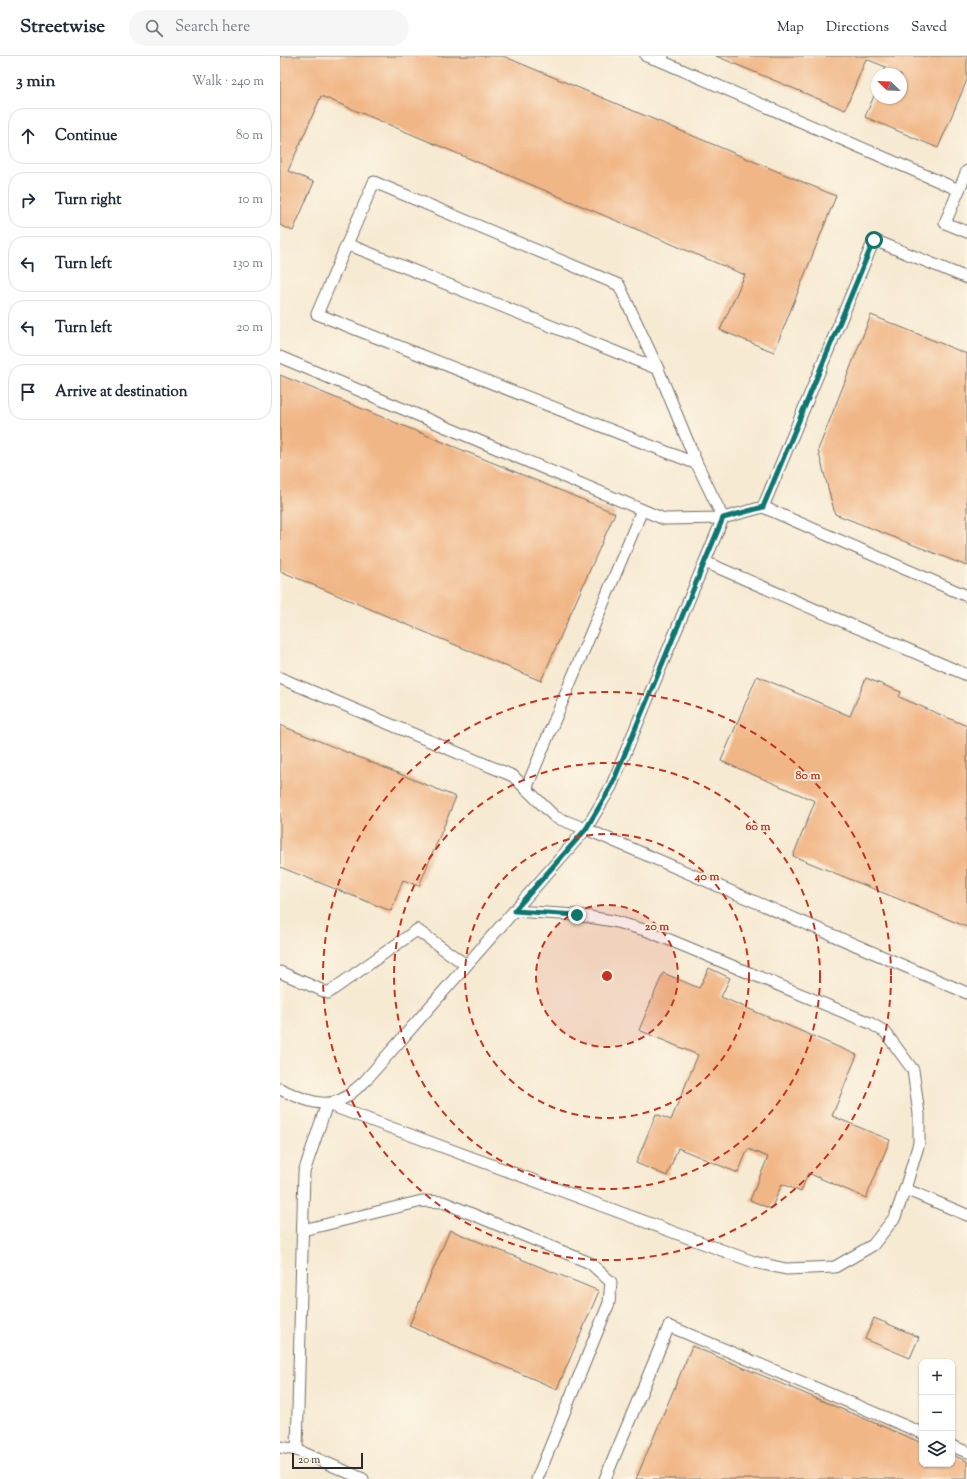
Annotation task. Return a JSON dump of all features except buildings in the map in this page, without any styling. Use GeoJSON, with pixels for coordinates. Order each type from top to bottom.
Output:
{"type":"FeatureCollection","features":[{"type":"Feature","properties":{"kind":"lane"},"geometry":{"type":"LineString","coordinates":[[646,56],[662,59],[959,190]]}},
{"type":"Feature","properties":{"kind":"lane"},"geometry":{"type":"LineString","coordinates":[[967,171],[945,223],[967,232]]}},
{"type":"Feature","properties":{"kind":"lane"},"geometry":{"type":"LineString","coordinates":[[327,1104],[345,1098],[364,1082],[586,829],[611,787],[723,518],[697,464],[658,369],[619,285],[374,182],[317,314],[697,464]]}},
{"type":"Feature","properties":{"kind":"lane"},"geometry":{"type":"LineString","coordinates":[[763,507],[874,240],[967,278]]}},
{"type":"Feature","properties":{"kind":"lane"},"geometry":{"type":"LineString","coordinates":[[347,244],[658,369]]}},
{"type":"Feature","properties":{"kind":"lane"},"geometry":{"type":"LineString","coordinates":[[280,357],[664,519],[723,518],[763,507],[967,596]]}},
{"type":"Feature","properties":{"kind":"lane"},"geometry":{"type":"LineString","coordinates":[[526,789],[642,510]]}},
{"type":"Feature","properties":{"kind":"lane"},"geometry":{"type":"LineString","coordinates":[[705,562],[967,675]]}},
{"type":"Feature","properties":{"kind":"lane"},"geometry":{"type":"LineString","coordinates":[[280,678],[513,776],[554,817],[586,829],[967,993]]}},
{"type":"Feature","properties":{"kind":"lane"},"geometry":{"type":"LineString","coordinates":[[280,1089],[305,1100],[327,1104],[754,1262],[786,1270],[835,1267],[873,1245],[895,1217],[919,1142],[919,1114],[913,1070],[885,1032],[870,1023],[648,931],[613,921],[577,915],[514,911]]}},
{"type":"Feature","properties":{"kind":"lane"},"geometry":{"type":"LineString","coordinates":[[280,972],[328,993],[417,930],[466,965]]}},
{"type":"Feature","properties":{"kind":"lane"},"geometry":{"type":"LineString","coordinates":[[297,1450],[304,1172],[327,1104]]}},
{"type":"Feature","properties":{"kind":"lane"},"geometry":{"type":"LineString","coordinates":[[905,1189],[967,1215]]}},
{"type":"Feature","properties":{"kind":"lane"},"geometry":{"type":"LineString","coordinates":[[303,1230],[422,1201],[443,1202],[590,1263],[611,1282],[609,1303],[537,1479]]}},
{"type":"Feature","properties":{"kind":"lane"},"geometry":{"type":"LineString","coordinates":[[605,1479],[669,1326],[919,1432]]}},
{"type":"Feature","properties":{"kind":"lane"},"geometry":{"type":"LineString","coordinates":[[280,1447],[297,1450],[363,1479]]}},
{"type":"Feature","properties":{"kind":"lane"},"geometry":{"type":"LineString","coordinates":[[955,1447],[967,1452]]}},
{"type":"Feature","properties":{"kind":"route"},"geometry":{"type":"LineString","coordinates":[[577,915],[514,911],[586,829],[611,787],[723,518],[763,507],[874,240]]}}]}
